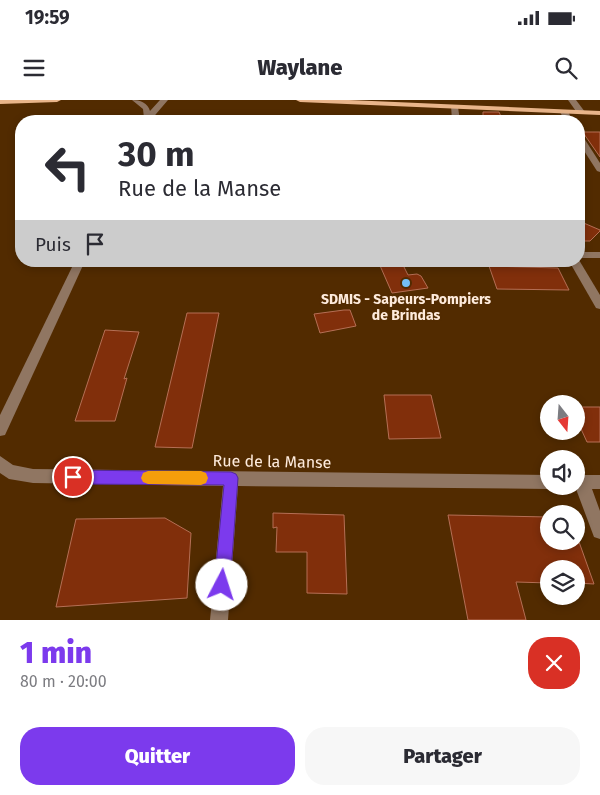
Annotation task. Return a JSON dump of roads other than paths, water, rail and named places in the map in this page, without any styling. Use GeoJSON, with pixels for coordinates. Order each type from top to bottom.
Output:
{"type":"FeatureCollection","features":[{"type":"Feature","properties":{"kind":"main road"},"geometry":{"type":"LineString","coordinates":[[0,102],[57,100]]}},
{"type":"Feature","properties":{"kind":"main road"},"geometry":{"type":"LineString","coordinates":[[300,100],[459,104],[600,113]]}},
{"type":"Feature","properties":{"kind":"street"},"geometry":{"type":"LineString","coordinates":[[136,100],[146,108],[147,115]]}},
{"type":"Feature","properties":{"kind":"street"},"geometry":{"type":"LineString","coordinates":[[151,115],[164,100]]}},
{"type":"Feature","properties":{"kind":"street"},"geometry":{"type":"LineString","coordinates":[[572,100],[581,112]]}},
{"type":"Feature","properties":{"kind":"street"},"geometry":{"type":"LineString","coordinates":[[585,146],[600,169]]}},
{"type":"Feature","properties":{"kind":"street"},"geometry":{"type":"LineString","coordinates":[[585,255],[600,256]]}},
{"type":"Feature","properties":{"kind":"street"},"geometry":{"type":"LineString","coordinates":[[0,430],[77,267]]}},
{"type":"Feature","properties":{"kind":"street"},"geometry":{"type":"LineString","coordinates":[[578,267],[600,305]]}},
{"type":"Feature","properties":{"kind":"street","name":"Rue de la Manse"},"geometry":{"type":"LineString","coordinates":[[0,463],[8,472],[33,476],[540,482]]}},
{"type":"Feature","properties":{"kind":"street"},"geometry":{"type":"LineString","coordinates":[[219,620],[231,478]]}},
{"type":"Feature","properties":{"kind":"street"},"geometry":{"type":"LineString","coordinates":[[585,482],[600,482]]}},
{"type":"Feature","properties":{"kind":"street"},"geometry":{"type":"LineString","coordinates":[[585,495],[600,531]]}},
{"type":"Feature","properties":{"kind":"place","name":"SDMIS - Sapeurs-Pompiers de Brindas"},"geometry":{"type":"Point","coordinates":[406,283]}}]}
